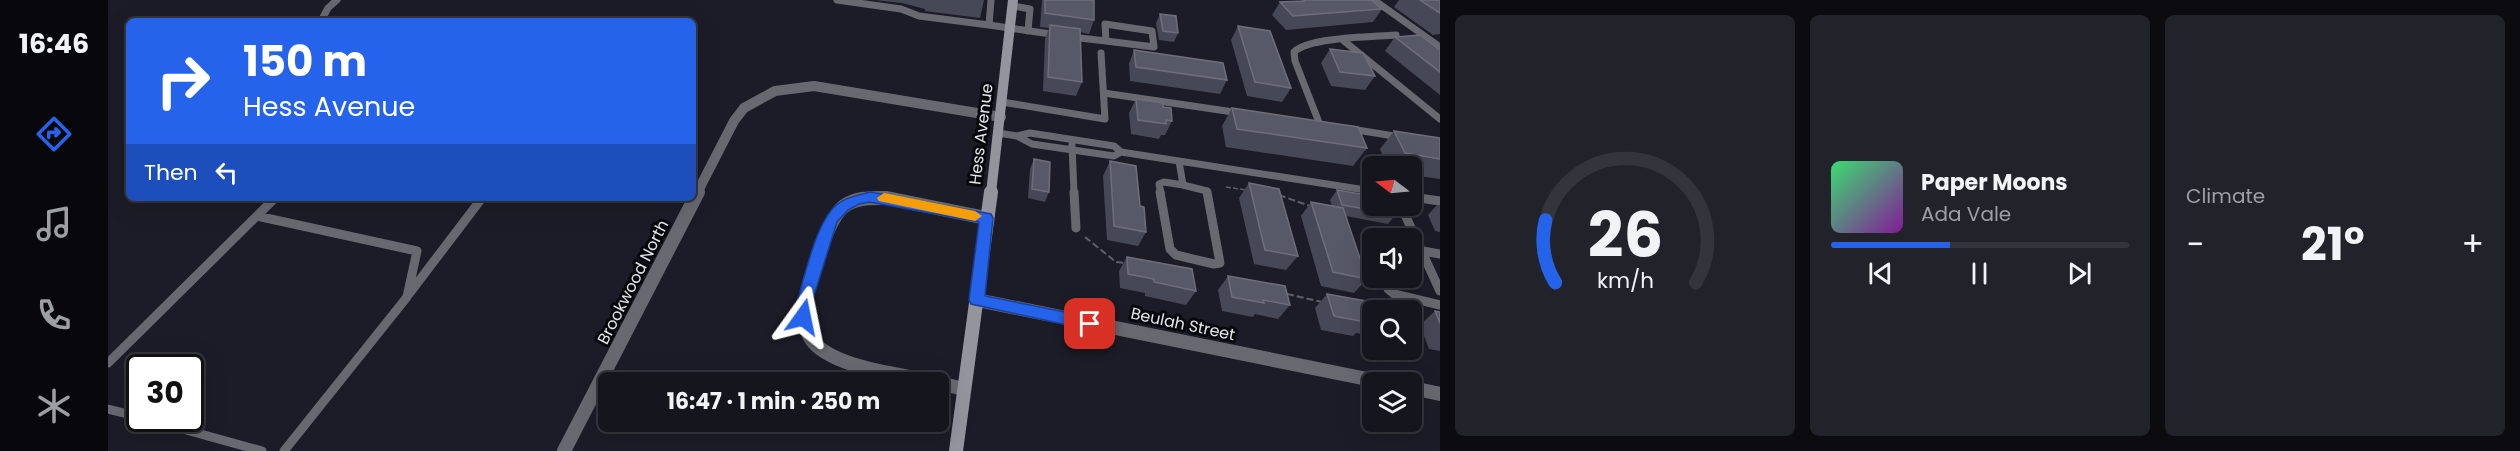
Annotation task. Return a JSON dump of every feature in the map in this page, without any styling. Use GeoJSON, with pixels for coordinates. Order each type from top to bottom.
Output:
{"type":"FeatureCollection","features":[{"type":"Feature","properties":{"kind":"street","name":"Hess Avenue"},"geometry":{"type":"LineString","coordinates":[[956,451],[1001,117],[1013,3]]}},
{"type":"Feature","properties":{"kind":"street","name":"Brookwood North"},"geometry":{"type":"LineString","coordinates":[[696,195],[734,121],[744,108],[775,91],[814,86],[1001,117]]}},
{"type":"Feature","properties":{"kind":"street"},"geometry":{"type":"LineString","coordinates":[[892,372],[842,360],[814,343],[806,330],[803,317],[804,305],[830,220],[843,207],[856,200],[870,197],[887,198],[986,218]]}},
{"type":"Feature","properties":{"kind":"street","name":"Brookwood North"},"geometry":{"type":"LineString","coordinates":[[564,451],[693,201]]}},
{"type":"Feature","properties":{"kind":"street","name":"Beulah Street"},"geometry":{"type":"LineString","coordinates":[[977,300],[1362,378]]}},
{"type":"Feature","properties":{"kind":"street"},"geometry":{"type":"LineString","coordinates":[[949,386],[964,389]]}},
{"type":"Feature","properties":{"kind":"street"},"geometry":{"type":"LineString","coordinates":[[1422,390],[1440,394]]}},
{"type":"Feature","properties":{"kind":"lane"},"geometry":{"type":"LineString","coordinates":[[323,18],[328,8],[337,0]]}},
{"type":"Feature","properties":{"kind":"lane"},"geometry":{"type":"LineString","coordinates":[[837,0],[901,9],[918,16],[989,25],[1010,29],[1028,31],[1106,42],[1154,48],[1152,31],[1105,24],[1106,42]]}},
{"type":"Feature","properties":{"kind":"lane"},"geometry":{"type":"LineString","coordinates":[[989,25],[991,0]]}},
{"type":"Feature","properties":{"kind":"lane"},"geometry":{"type":"LineString","coordinates":[[1375,1],[1384,0]]}},
{"type":"Feature","properties":{"kind":"lane"},"geometry":{"type":"LineString","coordinates":[[1375,1],[1440,47]]}},
{"type":"Feature","properties":{"kind":"lane"},"geometry":{"type":"LineString","coordinates":[[1013,3],[1030,9],[1028,31]]}},
{"type":"Feature","properties":{"kind":"lane"},"geometry":{"type":"LineString","coordinates":[[1320,125],[1295,61],[1294,52],[1300,46],[1314,43],[1396,35]]}},
{"type":"Feature","properties":{"kind":"lane"},"geometry":{"type":"LineString","coordinates":[[1344,40],[1440,119]]}},
{"type":"Feature","properties":{"kind":"lane"},"geometry":{"type":"LineString","coordinates":[[1002,102],[1105,119],[1101,53]]}},
{"type":"Feature","properties":{"kind":"lane"},"geometry":{"type":"LineString","coordinates":[[1104,93],[1252,115]]}},
{"type":"Feature","properties":{"kind":"lane"},"geometry":{"type":"LineString","coordinates":[[1308,123],[1331,126]]}},
{"type":"Feature","properties":{"kind":"lane"},"geometry":{"type":"LineString","coordinates":[[1342,128],[1407,138]]}},
{"type":"Feature","properties":{"kind":"lane"},"geometry":{"type":"LineString","coordinates":[[998,133],[1017,136],[1032,144],[1114,156],[1121,152]]}},
{"type":"Feature","properties":{"kind":"lane"},"geometry":{"type":"LineString","coordinates":[[1017,136],[1030,133],[1072,139],[1114,146],[1121,152],[1362,189]]}},
{"type":"Feature","properties":{"kind":"lane"},"geometry":{"type":"LineString","coordinates":[[1072,139],[1076,228]]}},
{"type":"Feature","properties":{"kind":"lane"},"geometry":{"type":"LineString","coordinates":[[1179,161],[1183,185]]}},
{"type":"Feature","properties":{"kind":"lane"},"geometry":{"type":"LineString","coordinates":[[1164,182],[1183,185],[1208,191],[1220,262],[1214,264],[1176,255],[1170,249],[1159,184],[1164,182]]}},
{"type":"Feature","properties":{"kind":"lane"},"geometry":{"type":"LineString","coordinates":[[1422,198],[1440,201]]}},
{"type":"Feature","properties":{"kind":"lane"},"geometry":{"type":"LineString","coordinates":[[108,363],[272,201]]}},
{"type":"Feature","properties":{"kind":"lane"},"geometry":{"type":"LineString","coordinates":[[284,451],[407,297],[480,201]]}},
{"type":"Feature","properties":{"kind":"lane"},"geometry":{"type":"LineString","coordinates":[[257,216],[417,251],[407,297]]}},
{"type":"Feature","properties":{"kind":"lane"},"geometry":{"type":"LineString","coordinates":[[1422,251],[1440,254]]}},
{"type":"Feature","properties":{"kind":"lane"},"geometry":{"type":"LineString","coordinates":[[1422,251],[1440,291]]}},
{"type":"Feature","properties":{"kind":"lane"},"geometry":{"type":"LineString","coordinates":[[1388,288],[1394,294],[1440,305]]}},
{"type":"Feature","properties":{"kind":"lane"},"geometry":{"type":"LineString","coordinates":[[108,409],[126,414]]}},
{"type":"Feature","properties":{"kind":"lane"},"geometry":{"type":"LineString","coordinates":[[192,432],[262,451]]}},
{"type":"Feature","properties":{"kind":"path"},"geometry":{"type":"LineString","coordinates":[[1226,187],[1257,192]]}},
{"type":"Feature","properties":{"kind":"path"},"geometry":{"type":"LineString","coordinates":[[1278,195],[1288,197],[1318,211]]}},
{"type":"Feature","properties":{"kind":"path"},"geometry":{"type":"LineString","coordinates":[[1085,237],[1116,262],[1127,264]]}},
{"type":"Feature","properties":{"kind":"path"},"geometry":{"type":"LineString","coordinates":[[1285,293],[1328,303]]}},
{"type":"Feature","properties":{"kind":"building"},"geometry":{"type":"Polygon","coordinates":[[[1045,0],[1094,0],[1094,20],[1045,13],[1045,0]]]}},
{"type":"Feature","properties":{"kind":"building"},"geometry":{"type":"Polygon","coordinates":[[[1303,0],[1371,0],[1382,9],[1293,16],[1280,2],[1305,1],[1303,0]]]}},
{"type":"Feature","properties":{"kind":"building"},"geometry":{"type":"Polygon","coordinates":[[[1420,0],[1440,0],[1440,13],[1420,0]]]}},
{"type":"Feature","properties":{"kind":"building"},"geometry":{"type":"Polygon","coordinates":[[[1160,14],[1176,16],[1178,33],[1163,31],[1160,14]]]}},
{"type":"Feature","properties":{"kind":"building"},"geometry":{"type":"Polygon","coordinates":[[[1050,25],[1080,29],[1082,82],[1048,77],[1050,25]]]}},
{"type":"Feature","properties":{"kind":"building"},"geometry":{"type":"Polygon","coordinates":[[[1238,26],[1270,31],[1291,88],[1255,82],[1238,26]]]}},
{"type":"Feature","properties":{"kind":"building"},"geometry":{"type":"Polygon","coordinates":[[[1420,35],[1440,50],[1440,72],[1395,37],[1420,35]]]}},
{"type":"Feature","properties":{"kind":"building"},"geometry":{"type":"Polygon","coordinates":[[[1330,49],[1363,53],[1375,76],[1340,72],[1330,49]]]}},
{"type":"Feature","properties":{"kind":"building"},"geometry":{"type":"Polygon","coordinates":[[[1134,50],[1223,63],[1227,80],[1136,67],[1134,50]]]}},
{"type":"Feature","properties":{"kind":"building"},"geometry":{"type":"Polygon","coordinates":[[[1136,99],[1163,103],[1163,107],[1171,108],[1172,121],[1166,120],[1166,124],[1138,120],[1136,99]]]}},
{"type":"Feature","properties":{"kind":"building"},"geometry":{"type":"Polygon","coordinates":[[[1232,108],[1358,127],[1367,148],[1237,129],[1232,108]]]}},
{"type":"Feature","properties":{"kind":"building"},"geometry":{"type":"Polygon","coordinates":[[[1394,131],[1440,138],[1440,159],[1405,153],[1394,131]]]}},
{"type":"Feature","properties":{"kind":"building"},"geometry":{"type":"Polygon","coordinates":[[[1034,159],[1050,162],[1049,192],[1032,189],[1034,159]]]}},
{"type":"Feature","properties":{"kind":"building"},"geometry":{"type":"Polygon","coordinates":[[[1110,161],[1136,166],[1140,206],[1144,207],[1146,232],[1114,226],[1110,161]]]}},
{"type":"Feature","properties":{"kind":"building"},"geometry":{"type":"Polygon","coordinates":[[[1249,183],[1279,189],[1298,256],[1265,250],[1249,183]]]}},
{"type":"Feature","properties":{"kind":"building"},"geometry":{"type":"Polygon","coordinates":[[[1337,190],[1362,194],[1362,208],[1342,205],[1337,190]]]}},
{"type":"Feature","properties":{"kind":"building"},"geometry":{"type":"Polygon","coordinates":[[[1311,202],[1343,208],[1362,264],[1362,278],[1333,272],[1311,202]]]}},
{"type":"Feature","properties":{"kind":"building"},"geometry":{"type":"Polygon","coordinates":[[[1127,257],[1192,269],[1196,291],[1128,274],[1127,257]]]}},
{"type":"Feature","properties":{"kind":"building"},"geometry":{"type":"Polygon","coordinates":[[[1228,276],[1285,286],[1290,305],[1232,297],[1228,276]]]}},
{"type":"Feature","properties":{"kind":"building"},"geometry":{"type":"Polygon","coordinates":[[[1327,294],[1362,300],[1362,321],[1334,316],[1327,294]]]}},
{"type":"Feature","properties":{"kind":"building"},"geometry":{"type":"Polygon","coordinates":[[[1435,311],[1440,312],[1440,323],[1435,311]]]}},
{"type":"Feature","properties":{"kind":"slow traffic"},"geometry":{"type":"LineString","coordinates":[[884,198],[975,216]]}},
{"type":"Feature","properties":{"kind":"route"},"geometry":{"type":"LineString","coordinates":[[803,317],[804,305],[830,220],[843,207],[856,200],[870,197],[887,198],[986,218],[977,300],[1090,324]]}}]}
